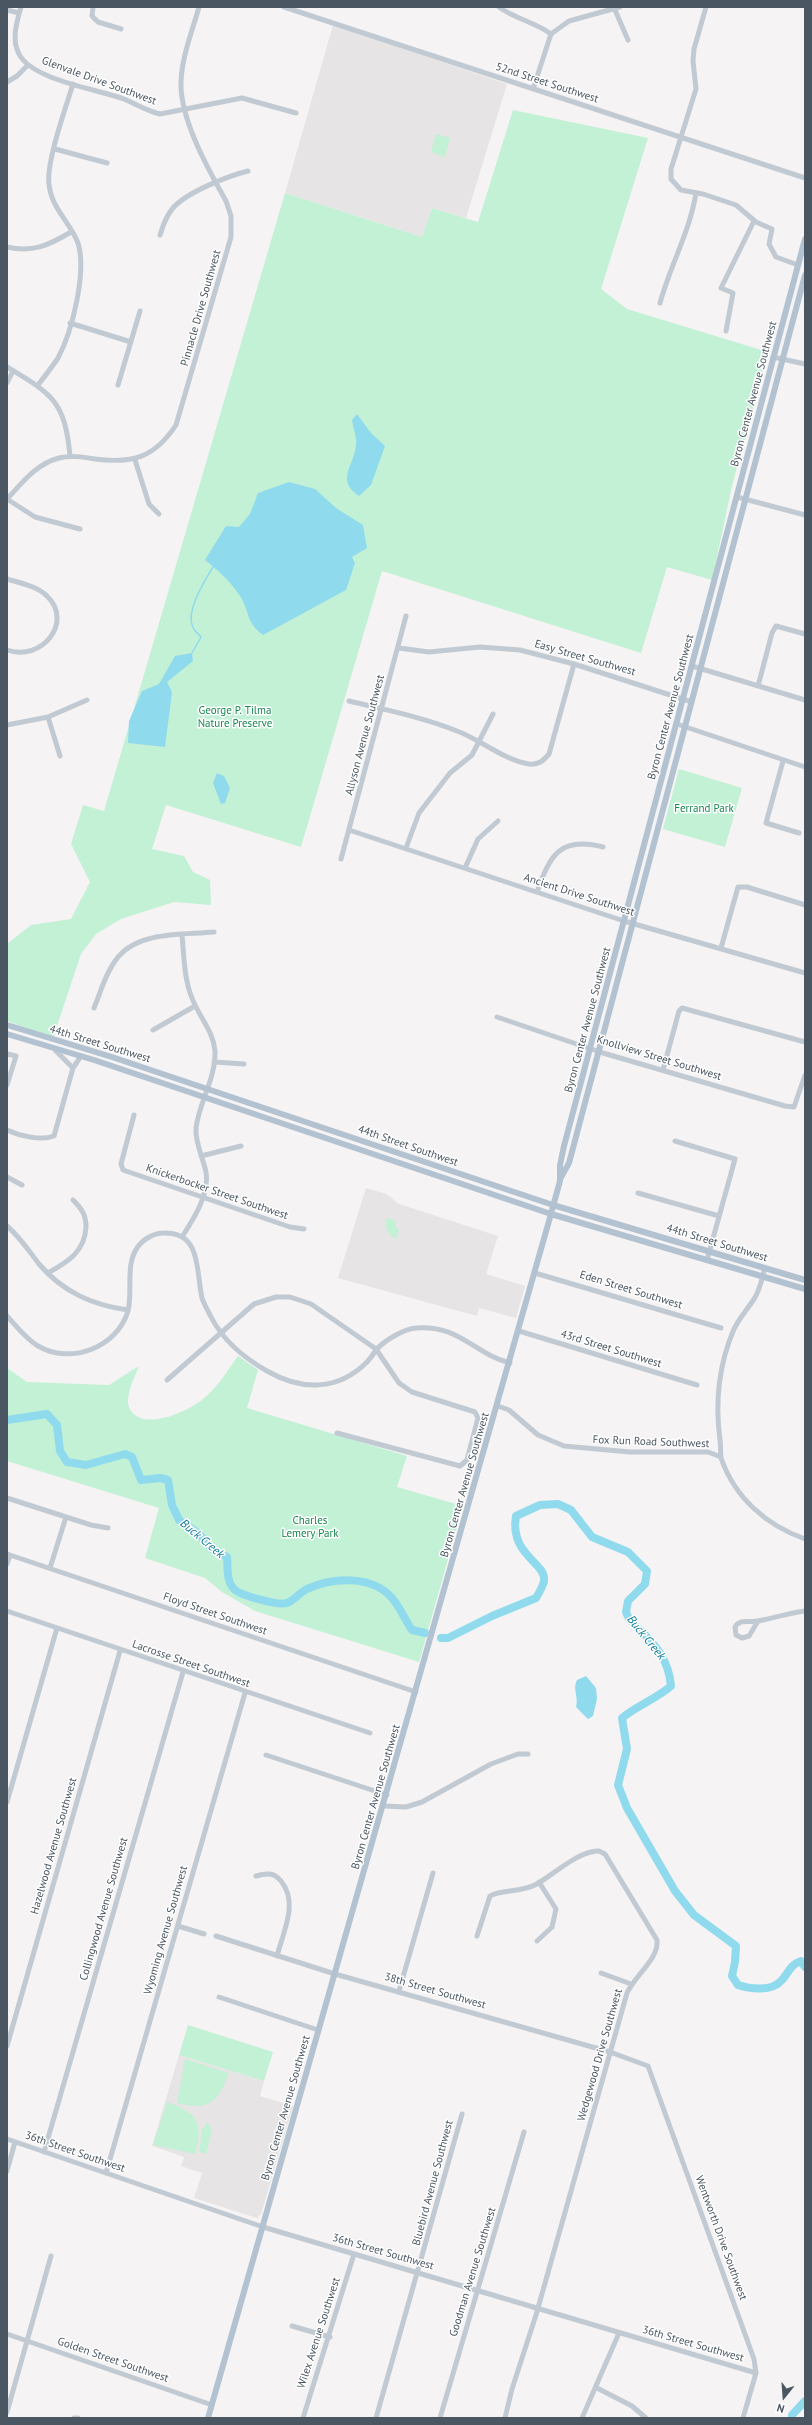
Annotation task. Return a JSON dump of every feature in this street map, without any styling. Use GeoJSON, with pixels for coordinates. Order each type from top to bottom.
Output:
{"type":"FeatureCollection","features":[{"type":"Feature","properties":{"kind":"main road","name":"Byron Center Avenue Southwest"},"geometry":{"type":"LineString","coordinates":[[560,1181],[560,1163],[805,239]]}},
{"type":"Feature","properties":{"kind":"main road","name":"Byron Center Avenue Southwest"},"geometry":{"type":"LineString","coordinates":[[208,2418],[498,1406],[560,1181],[569,1163],[805,274]]}},
{"type":"Feature","properties":{"kind":"main road","name":"44th Street Southwest"},"geometry":{"type":"LineString","coordinates":[[7,1025],[208,1088],[554,1205],[805,1280]]}},
{"type":"Feature","properties":{"kind":"main road","name":"44th Street Southwest"},"geometry":{"type":"LineString","coordinates":[[7,1034],[55,1050],[80,1056],[551,1214],[805,1289]]}},
{"type":"Feature","properties":{"kind":"main road"},"geometry":{"type":"LineString","coordinates":[[303,1130],[317,1126]]}},
{"type":"Feature","properties":{"kind":"street","name":"Glenvale Drive Southwest"},"geometry":{"type":"LineString","coordinates":[[21,7],[14,38],[19,56],[28,65],[73,84],[123,99],[150,112],[160,114],[242,98],[296,113]]}},
{"type":"Feature","properties":{"kind":"street"},"geometry":{"type":"LineString","coordinates":[[93,7],[92,16],[98,22],[121,29]]}},
{"type":"Feature","properties":{"kind":"street","name":"Pinnacle Drive Southwest"},"geometry":{"type":"LineString","coordinates":[[7,499],[37,468],[52,460],[70,456],[115,461],[135,460],[156,448],[168,438],[176,425],[186,398],[231,237],[230,216],[226,201],[216,183],[184,110],[181,87],[182,68],[199,7]]}},
{"type":"Feature","properties":{"kind":"street","name":"52nd Street Southwest"},"geometry":{"type":"LineString","coordinates":[[284,7],[805,178]]}},
{"type":"Feature","properties":{"kind":"street"},"geometry":{"type":"LineString","coordinates":[[500,7],[509,14],[540,26],[551,34]]}},
{"type":"Feature","properties":{"kind":"street"},"geometry":{"type":"LineString","coordinates":[[706,7],[694,49],[693,61],[696,90],[671,169],[671,179],[681,190],[736,205],[754,221],[772,229],[769,244],[776,257],[798,265]]}},
{"type":"Feature","properties":{"kind":"street"},"geometry":{"type":"LineString","coordinates":[[533,89],[551,34],[569,21],[618,8],[628,40]]}},
{"type":"Feature","properties":{"kind":"street"},"geometry":{"type":"LineString","coordinates":[[7,10],[19,13]]}},
{"type":"Feature","properties":{"kind":"street"},"geometry":{"type":"LineString","coordinates":[[7,82],[17,76],[28,65]]}},
{"type":"Feature","properties":{"kind":"street"},"geometry":{"type":"LineString","coordinates":[[38,385],[58,356],[70,323],[81,282],[77,242],[56,208],[50,190],[49,172],[73,84]]}},
{"type":"Feature","properties":{"kind":"street"},"geometry":{"type":"LineString","coordinates":[[55,149],[107,163]]}},
{"type":"Feature","properties":{"kind":"street"},"geometry":{"type":"LineString","coordinates":[[160,235],[166,216],[174,206],[216,183],[248,171]]}},
{"type":"Feature","properties":{"kind":"street"},"geometry":{"type":"LineString","coordinates":[[660,303],[669,272],[684,236],[696,193]]}},
{"type":"Feature","properties":{"kind":"street"},"geometry":{"type":"LineString","coordinates":[[726,331],[733,295],[731,291],[721,288],[728,269],[754,221]]}},
{"type":"Feature","properties":{"kind":"street"},"geometry":{"type":"LineString","coordinates":[[7,246],[35,249],[52,243],[71,232]]}},
{"type":"Feature","properties":{"kind":"street"},"geometry":{"type":"LineString","coordinates":[[118,385],[140,311]]}},
{"type":"Feature","properties":{"kind":"street"},"geometry":{"type":"LineString","coordinates":[[70,323],[131,342]]}},
{"type":"Feature","properties":{"kind":"street"},"geometry":{"type":"LineString","coordinates":[[773,358],[805,364]]}},
{"type":"Feature","properties":{"kind":"street"},"geometry":{"type":"LineString","coordinates":[[7,367],[38,385],[51,398],[62,414],[68,438],[70,456]]}},
{"type":"Feature","properties":{"kind":"street"},"geometry":{"type":"LineString","coordinates":[[7,383],[13,371]]}},
{"type":"Feature","properties":{"kind":"street"},"geometry":{"type":"LineString","coordinates":[[135,460],[149,504],[159,514]]}},
{"type":"Feature","properties":{"kind":"street"},"geometry":{"type":"LineString","coordinates":[[737,497],[805,515]]}},
{"type":"Feature","properties":{"kind":"street"},"geometry":{"type":"LineString","coordinates":[[7,499],[35,517],[80,529]]}},
{"type":"Feature","properties":{"kind":"street"},"geometry":{"type":"LineString","coordinates":[[7,579],[41,591],[52,602],[56,615],[53,631],[46,644],[28,652],[7,650]]}},
{"type":"Feature","properties":{"kind":"street","name":"Allyson Avenue Southwest"},"geometry":{"type":"LineString","coordinates":[[341,859],[406,616]]}},
{"type":"Feature","properties":{"kind":"street"},"geometry":{"type":"LineString","coordinates":[[758,686],[772,633],[776,626],[805,634]]}},
{"type":"Feature","properties":{"kind":"street","name":"Easy Street Southwest"},"geometry":{"type":"LineString","coordinates":[[398,648],[429,652],[463,648],[500,648],[541,654],[692,702]]}},
{"type":"Feature","properties":{"kind":"street"},"geometry":{"type":"LineString","coordinates":[[349,701],[458,731],[499,752],[528,764],[542,762],[549,754],[554,741],[574,664]]}},
{"type":"Feature","properties":{"kind":"street"},"geometry":{"type":"LineString","coordinates":[[692,666],[805,700]]}},
{"type":"Feature","properties":{"kind":"street"},"geometry":{"type":"LineString","coordinates":[[7,725],[48,717],[87,700]]}},
{"type":"Feature","properties":{"kind":"street"},"geometry":{"type":"LineString","coordinates":[[406,848],[419,813],[450,773],[472,755],[493,714]]}},
{"type":"Feature","properties":{"kind":"street"},"geometry":{"type":"LineString","coordinates":[[48,717],[60,756]]}},
{"type":"Feature","properties":{"kind":"street"},"geometry":{"type":"LineString","coordinates":[[677,724],[783,761],[805,767]]}},
{"type":"Feature","properties":{"kind":"street"},"geometry":{"type":"LineString","coordinates":[[783,761],[766,823],[799,833]]}},
{"type":"Feature","properties":{"kind":"street"},"geometry":{"type":"LineString","coordinates":[[465,868],[478,839],[498,821]]}},
{"type":"Feature","properties":{"kind":"street","name":"Ancient Drive Southwest"},"geometry":{"type":"LineString","coordinates":[[349,830],[624,921],[805,973]]}},
{"type":"Feature","properties":{"kind":"street"},"geometry":{"type":"LineString","coordinates":[[537,892],[548,862],[560,850],[580,843],[603,847]]}},
{"type":"Feature","properties":{"kind":"street"},"geometry":{"type":"LineString","coordinates":[[721,948],[735,894],[741,886],[805,905]]}},
{"type":"Feature","properties":{"kind":"street"},"geometry":{"type":"LineString","coordinates":[[94,1008],[113,965],[124,950],[147,939],[214,932]]}},
{"type":"Feature","properties":{"kind":"street"},"geometry":{"type":"LineString","coordinates":[[182,935],[186,977],[195,1006],[205,1020],[212,1036],[214,1062],[196,1128],[197,1140],[206,1174],[202,1198],[182,1237]]}},
{"type":"Feature","properties":{"kind":"street"},"geometry":{"type":"LineString","coordinates":[[153,1030],[195,1006]]}},
{"type":"Feature","properties":{"kind":"street"},"geometry":{"type":"LineString","coordinates":[[663,1070],[679,1011],[682,1008],[805,1042]]}},
{"type":"Feature","properties":{"kind":"street","name":"Knollview Street Southwest"},"geometry":{"type":"LineString","coordinates":[[498,1017],[599,1051],[794,1107],[805,1075]]}},
{"type":"Feature","properties":{"kind":"street"},"geometry":{"type":"LineString","coordinates":[[55,1050],[73,1068]]}},
{"type":"Feature","properties":{"kind":"street"},"geometry":{"type":"LineString","coordinates":[[7,1054],[16,1056],[7,1085]]}},
{"type":"Feature","properties":{"kind":"street"},"geometry":{"type":"LineString","coordinates":[[7,1130],[30,1136],[49,1138],[54,1136],[73,1068],[80,1056]]}},
{"type":"Feature","properties":{"kind":"street"},"geometry":{"type":"LineString","coordinates":[[214,1062],[244,1064]]}},
{"type":"Feature","properties":{"kind":"street","name":"Knickerbocker Street Southwest"},"geometry":{"type":"LineString","coordinates":[[134,1114],[121,1164],[123,1170],[290,1227],[304,1229]]}},
{"type":"Feature","properties":{"kind":"street"},"geometry":{"type":"LineString","coordinates":[[675,1141],[735,1158],[707,1260]]}},
{"type":"Feature","properties":{"kind":"street"},"geometry":{"type":"LineString","coordinates":[[201,1156],[241,1146]]}},
{"type":"Feature","properties":{"kind":"street"},"geometry":{"type":"LineString","coordinates":[[7,1177],[22,1185]]}},
{"type":"Feature","properties":{"kind":"street"},"geometry":{"type":"LineString","coordinates":[[638,1193],[719,1216]]}},
{"type":"Feature","properties":{"kind":"street"},"geometry":{"type":"LineString","coordinates":[[48,1273],[69,1261],[80,1250],[86,1238],[85,1215],[82,1208],[73,1200]]}},
{"type":"Feature","properties":{"kind":"street"},"geometry":{"type":"LineString","coordinates":[[7,1226],[48,1273],[74,1295],[94,1303],[128,1310]]}},
{"type":"Feature","properties":{"kind":"street"},"geometry":{"type":"LineString","coordinates":[[7,1316],[38,1346],[51,1351],[72,1354],[97,1347],[109,1340],[121,1325],[128,1310],[132,1263],[137,1248],[146,1239],[156,1234],[168,1233],[182,1237],[192,1246],[196,1256],[203,1300],[221,1333],[250,1360],[267,1371],[285,1379],[304,1384],[333,1383],[352,1376],[369,1360],[376,1349],[395,1336],[413,1328],[430,1328],[458,1335],[486,1355],[510,1363]]}},
{"type":"Feature","properties":{"kind":"street"},"geometry":{"type":"LineString","coordinates":[[765,1268],[754,1299],[733,1330],[720,1379],[717,1409],[721,1457],[736,1486],[751,1507],[763,1518],[784,1532],[805,1539]]}},
{"type":"Feature","properties":{"kind":"street","name":"Eden Street Southwest"},"geometry":{"type":"LineString","coordinates":[[535,1272],[721,1328]]}},
{"type":"Feature","properties":{"kind":"street"},"geometry":{"type":"LineString","coordinates":[[167,1380],[254,1304],[276,1297],[290,1297],[315,1306],[376,1349],[399,1383],[418,1394],[475,1412],[478,1418],[467,1460],[460,1466],[337,1433]]}},
{"type":"Feature","properties":{"kind":"street","name":"43rd Street Southwest"},"geometry":{"type":"LineString","coordinates":[[519,1331],[697,1385]]}},
{"type":"Feature","properties":{"kind":"street","name":"Fox Run Road Southwest"},"geometry":{"type":"LineString","coordinates":[[498,1406],[515,1414],[538,1435],[564,1446],[630,1452],[708,1452],[721,1457]]}},
{"type":"Feature","properties":{"kind":"street"},"geometry":{"type":"LineString","coordinates":[[7,1498],[92,1525],[108,1528]]}},
{"type":"Feature","properties":{"kind":"street"},"geometry":{"type":"LineString","coordinates":[[50,1568],[66,1517]]}},
{"type":"Feature","properties":{"kind":"street"},"geometry":{"type":"LineString","coordinates":[[7,1564],[8,1555]]}},
{"type":"Feature","properties":{"kind":"street","name":"Floyd Street Southwest"},"geometry":{"type":"LineString","coordinates":[[8,1555],[416,1692]]}},
{"type":"Feature","properties":{"kind":"street","name":"Lacrosse Street Southwest"},"geometry":{"type":"LineString","coordinates":[[7,1611],[120,1651],[370,1733]]}},
{"type":"Feature","properties":{"kind":"street"},"geometry":{"type":"LineString","coordinates":[[758,1622],[748,1636],[742,1638],[736,1635],[734,1631],[737,1624],[741,1622],[758,1622],[766,1618],[805,1611]]}},
{"type":"Feature","properties":{"kind":"street"},"geometry":{"type":"LineString","coordinates":[[7,1802],[57,1628]]}},
{"type":"Feature","properties":{"kind":"street","name":"Hazelwood Avenue Southwest"},"geometry":{"type":"LineString","coordinates":[[7,2046],[120,1651]]}},
{"type":"Feature","properties":{"kind":"street","name":"Collingwood Avenue Southwest"},"geometry":{"type":"LineString","coordinates":[[44,2152],[183,1672]]}},
{"type":"Feature","properties":{"kind":"street","name":"Wyoming Avenue Southwest"},"geometry":{"type":"LineString","coordinates":[[106,2173],[245,1693]]}},
{"type":"Feature","properties":{"kind":"street"},"geometry":{"type":"LineString","coordinates":[[384,1806],[406,1807],[422,1802],[491,1764],[518,1754],[528,1754]]}},
{"type":"Feature","properties":{"kind":"street"},"geometry":{"type":"LineString","coordinates":[[266,1755],[387,1795]]}},
{"type":"Feature","properties":{"kind":"street","name":"Wedgewood Drive Southwest"},"geometry":{"type":"LineString","coordinates":[[477,1936],[490,1896],[501,1892],[524,1890],[591,1850],[599,1851],[605,1854],[657,1940],[658,1949],[655,1955],[631,1984],[610,2052],[538,2307],[512,2389],[505,2418]]}},
{"type":"Feature","properties":{"kind":"street"},"geometry":{"type":"LineString","coordinates":[[256,1876],[265,1873],[277,1877],[289,1895],[289,1911],[277,1956]]}},
{"type":"Feature","properties":{"kind":"street"},"geometry":{"type":"LineString","coordinates":[[399,1991],[433,1873]]}},
{"type":"Feature","properties":{"kind":"street"},"geometry":{"type":"LineString","coordinates":[[538,1941],[552,1927],[556,1909],[539,1882]]}},
{"type":"Feature","properties":{"kind":"street"},"geometry":{"type":"LineString","coordinates":[[178,1926],[204,1934]]}},
{"type":"Feature","properties":{"kind":"street","name":"38th Street Southwest"},"geometry":{"type":"LineString","coordinates":[[216,1936],[335,1974],[610,2052],[648,2066]]}},
{"type":"Feature","properties":{"kind":"street"},"geometry":{"type":"LineString","coordinates":[[601,1973],[631,1984]]}},
{"type":"Feature","properties":{"kind":"street"},"geometry":{"type":"LineString","coordinates":[[219,1997],[318,2030]]}},
{"type":"Feature","properties":{"kind":"street","name":"Wentworth Drive Southwest"},"geometry":{"type":"LineString","coordinates":[[648,2066],[754,2359],[756,2373],[743,2418]]}},
{"type":"Feature","properties":{"kind":"street","name":"Bluebird Avenue Southwest"},"geometry":{"type":"LineString","coordinates":[[376,2418],[462,2114]]}},
{"type":"Feature","properties":{"kind":"street","name":"Goodman Avenue Southwest"},"geometry":{"type":"LineString","coordinates":[[440,2418],[524,2132]]}},
{"type":"Feature","properties":{"kind":"street","name":"36th Street Southwest"},"geometry":{"type":"LineString","coordinates":[[7,2140],[263,2227],[538,2307],[619,2333],[756,2373]]}},
{"type":"Feature","properties":{"kind":"street"},"geometry":{"type":"LineString","coordinates":[[7,2171],[15,2142]]}},
{"type":"Feature","properties":{"kind":"street","name":"Wilex Avenue Southwest"},"geometry":{"type":"LineString","coordinates":[[304,2418],[330,2337],[354,2254]]}},
{"type":"Feature","properties":{"kind":"street"},"geometry":{"type":"LineString","coordinates":[[7,2412],[51,2256]]}},
{"type":"Feature","properties":{"kind":"street"},"geometry":{"type":"LineString","coordinates":[[292,2326],[330,2337]]}},
{"type":"Feature","properties":{"kind":"street"},"geometry":{"type":"LineString","coordinates":[[582,2418],[597,2388],[619,2333]]}},
{"type":"Feature","properties":{"kind":"street","name":"Golden Street Southwest"},"geometry":{"type":"LineString","coordinates":[[7,2334],[212,2405]]}},
{"type":"Feature","properties":{"kind":"street"},"geometry":{"type":"LineString","coordinates":[[597,2388],[632,2406],[646,2418]]}},
{"type":"Feature","properties":{"kind":"shaded area"},"geometry":{"type":"Polygon","coordinates":[[[333,25],[507,84],[466,218],[432,208],[422,237],[285,193],[333,25]]]}},
{"type":"Feature","properties":{"kind":"shaded area"},"geometry":{"type":"Polygon","coordinates":[[[366,1188],[386,1194],[399,1204],[498,1236],[486,1274],[525,1286],[516,1318],[479,1308],[477,1316],[338,1278],[366,1188]]]}},
{"type":"Feature","properties":{"kind":"shaded area"},"geometry":{"type":"Polygon","coordinates":[[[179,2055],[264,2081],[260,2096],[293,2106],[261,2214],[257,2218],[194,2198],[202,2173],[181,2166],[184,2157],[152,2146],[179,2055]]]}},
{"type":"Feature","properties":{"kind":"green space","name":"George P. Tilma Nature Preserve"},"geometry":{"type":"Polygon","coordinates":[[[513,110],[648,138],[601,289],[627,309],[768,352],[732,486],[712,580],[667,567],[641,653],[382,571],[301,847],[166,805],[152,849],[184,856],[193,872],[210,880],[211,905],[174,902],[121,919],[96,934],[81,954],[53,1038],[7,1021],[7,944],[31,925],[71,919],[90,882],[71,844],[83,805],[104,811],[285,193],[422,237],[432,208],[478,222],[513,110]]]}},
{"type":"Feature","properties":{"kind":"green space"},"geometry":{"type":"Polygon","coordinates":[[[436,134],[450,138],[445,157],[431,152],[436,134]]]}},
{"type":"Feature","properties":{"kind":"green space","name":"Ferrand Park"},"geometry":{"type":"Polygon","coordinates":[[[679,769],[742,788],[725,847],[663,829],[679,769]]]}},
{"type":"Feature","properties":{"kind":"green space"},"geometry":{"type":"Polygon","coordinates":[[[387,1218],[396,1221],[396,1227],[399,1230],[396,1239],[387,1230],[387,1218]]]}},
{"type":"Feature","properties":{"kind":"green space","name":"Charles Lemery Park"},"geometry":{"type":"Polygon","coordinates":[[[238,1356],[258,1370],[247,1408],[407,1456],[397,1487],[463,1506],[419,1662],[255,1611],[222,1592],[205,1578],[145,1558],[159,1508],[7,1461],[7,1368],[27,1382],[109,1385],[139,1366],[129,1392],[129,1407],[135,1415],[143,1419],[154,1419],[165,1418],[176,1414],[203,1399],[218,1384],[238,1356]]]}},
{"type":"Feature","properties":{"kind":"green space"},"geometry":{"type":"Polygon","coordinates":[[[188,2025],[273,2052],[264,2081],[179,2055],[188,2025]]]}},
{"type":"Feature","properties":{"kind":"green space"},"geometry":{"type":"Polygon","coordinates":[[[185,2059],[229,2073],[221,2091],[211,2102],[205,2105],[197,2106],[177,2103],[185,2059]]]}},
{"type":"Feature","properties":{"kind":"green space"},"geometry":{"type":"Polygon","coordinates":[[[167,2102],[186,2110],[196,2120],[199,2134],[195,2154],[153,2145],[167,2102]]]}},
{"type":"Feature","properties":{"kind":"green space"},"geometry":{"type":"Polygon","coordinates":[[[207,2122],[212,2129],[206,2154],[199,2152],[202,2130],[207,2122]]]}},
{"type":"Feature","properties":{"kind":"water"},"geometry":{"type":"Polygon","coordinates":[[[357,414],[371,433],[385,446],[371,485],[359,496],[348,484],[347,478],[355,453],[356,442],[352,420],[357,414]]]}},
{"type":"Feature","properties":{"kind":"water"},"geometry":{"type":"Polygon","coordinates":[[[289,482],[315,489],[336,508],[363,525],[367,548],[352,557],[355,563],[346,590],[263,635],[250,621],[240,596],[224,576],[205,560],[226,526],[239,527],[250,514],[258,493],[289,482]]]}},
{"type":"Feature","properties":{"kind":"water"},"geometry":{"type":"Polygon","coordinates":[[[192,653],[193,661],[167,682],[172,692],[165,747],[128,743],[129,721],[142,691],[159,684],[175,656],[192,653]]]}},
{"type":"Feature","properties":{"kind":"water"},"geometry":{"type":"Polygon","coordinates":[[[217,773],[224,776],[230,788],[225,803],[221,804],[213,783],[217,773]]]}},
{"type":"Feature","properties":{"kind":"water"},"geometry":{"type":"Polygon","coordinates":[[[586,1676],[596,1688],[597,1699],[593,1716],[588,1719],[576,1707],[577,1700],[575,1690],[577,1680],[586,1676]]]}},
{"type":"Feature","properties":{"kind":"waterway"},"geometry":{"type":"LineString","coordinates":[[192,653],[201,637],[195,631],[191,621],[192,613],[197,596],[213,567]]}},
{"type":"Feature","properties":{"kind":"waterway","name":"Buck Creek"},"geometry":{"type":"LineString","coordinates":[[7,1420],[47,1414],[57,1425],[60,1451],[67,1462],[86,1465],[125,1454],[132,1457],[141,1480],[160,1478],[168,1480],[172,1505],[179,1520],[198,1533],[212,1549],[227,1557],[228,1574],[231,1586],[237,1591],[259,1599],[283,1604],[290,1602],[307,1589],[317,1585],[328,1582],[352,1580],[363,1582],[374,1585],[384,1591],[395,1602],[412,1630],[425,1633]]}},
{"type":"Feature","properties":{"kind":"waterway","name":"Buck Creek"},"geometry":{"type":"LineString","coordinates":[[441,1638],[448,1638],[492,1616],[536,1598],[541,1590],[544,1581],[543,1575],[518,1540],[515,1529],[516,1516],[540,1505],[558,1504],[571,1510],[592,1537],[628,1552],[647,1571],[645,1584],[628,1601],[626,1612],[629,1619],[651,1641],[662,1657],[666,1665],[671,1686],[622,1718],[627,1749],[618,1785],[627,1808],[675,1891],[694,1915],[736,1946],[732,1976],[738,1985],[749,1988],[767,1988],[778,1984],[797,1963],[801,1961],[805,1967]]}},
{"type":"Feature","properties":{"kind":"waterway","name":"Buck Creek"},"geometry":{"type":"LineString","coordinates":[[792,2418],[792,2415],[805,2401]]}}]}
